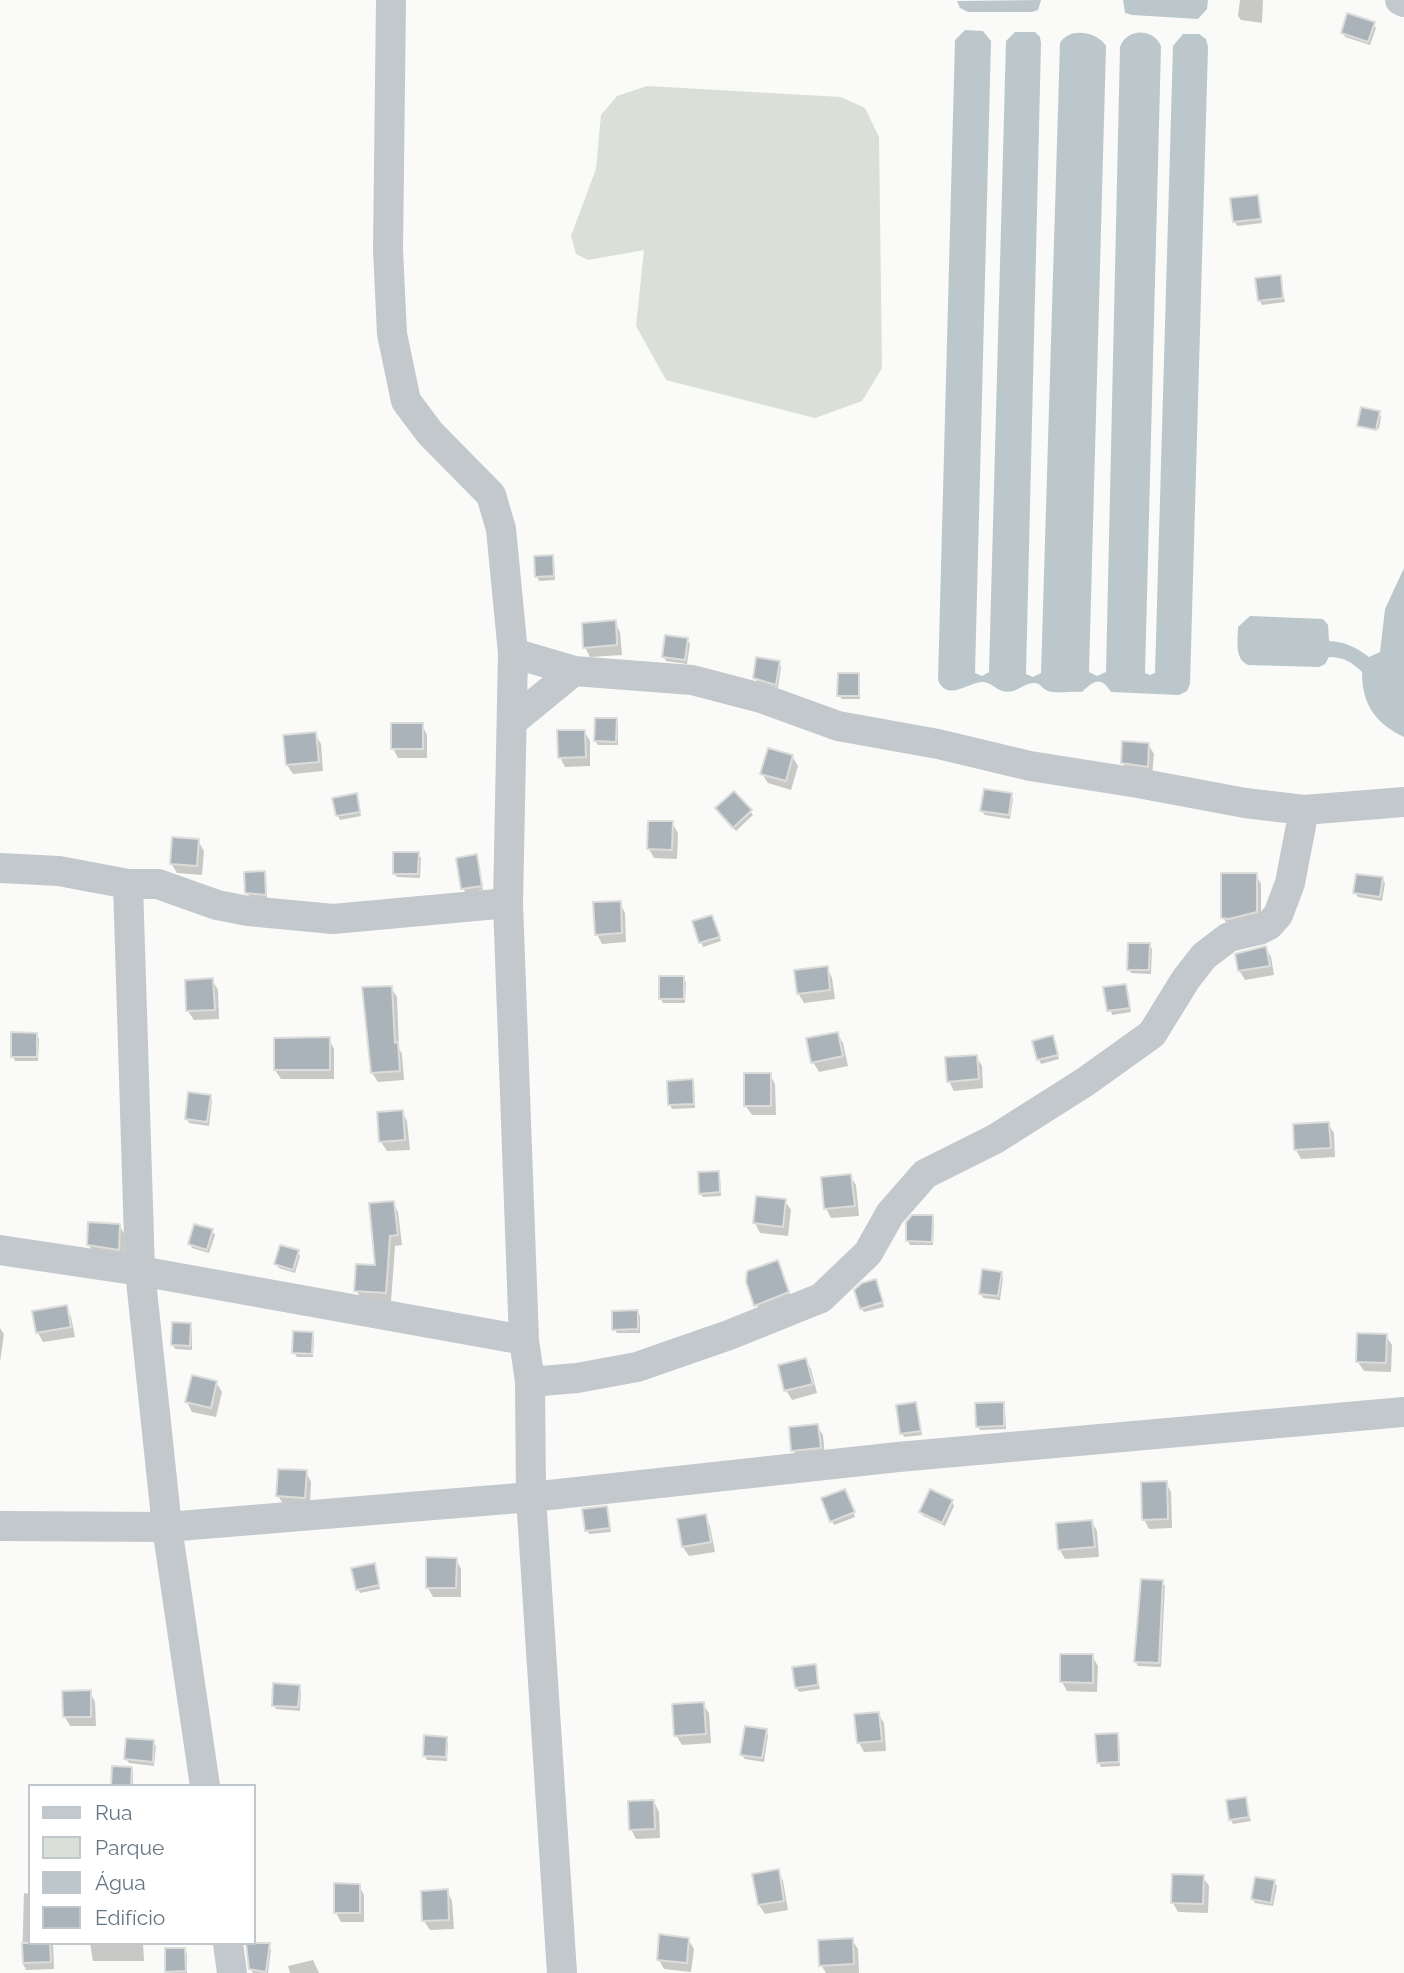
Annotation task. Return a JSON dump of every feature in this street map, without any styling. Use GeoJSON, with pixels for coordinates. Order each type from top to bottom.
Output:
{"type":"FeatureCollection","features":[{"type":"Feature","properties":{"kind":"street"},"geometry":{"type":"LineString","coordinates":[[391,0],[388,250],[392,334],[406,401],[430,433],[491,495],[500,529],[513,653],[508,903],[524,1340],[530,1382],[531,1497],[562,1973]]}},
{"type":"Feature","properties":{"kind":"street"},"geometry":{"type":"LineString","coordinates":[[513,653],[574,671],[692,680],[761,698],[838,726],[938,744],[1030,766],[1245,803],[1304,810],[1404,802]]}},
{"type":"Feature","properties":{"kind":"street"},"geometry":{"type":"LineString","coordinates":[[513,720],[574,671]]}},
{"type":"Feature","properties":{"kind":"street"},"geometry":{"type":"LineString","coordinates":[[530,1382],[578,1378],[637,1367],[729,1335],[821,1298],[868,1253],[890,1214],[925,1174],[995,1139],[1085,1082],[1152,1034],[1186,979],[1204,957],[1229,937],[1269,925],[1278,915],[1290,883],[1304,810]]}},
{"type":"Feature","properties":{"kind":"street"},"geometry":{"type":"LineString","coordinates":[[0,868],[59,871],[128,884],[158,884],[217,905],[248,911],[333,919],[508,903]]}},
{"type":"Feature","properties":{"kind":"street"},"geometry":{"type":"LineString","coordinates":[[128,884],[140,1271],[167,1527],[205,1784]]}},
{"type":"Feature","properties":{"kind":"street"},"geometry":{"type":"LineString","coordinates":[[0,1250],[140,1271],[524,1340]]}},
{"type":"Feature","properties":{"kind":"street"},"geometry":{"type":"LineString","coordinates":[[0,1526],[167,1527],[531,1497],[898,1457],[1404,1412]]}},
{"type":"Feature","properties":{"kind":"street"},"geometry":{"type":"LineString","coordinates":[[228,1945],[232,1973]]}},
{"type":"Feature","properties":{"kind":"green space"},"geometry":{"type":"Polygon","coordinates":[[[647,86],[841,97],[865,108],[879,137],[882,368],[862,401],[815,418],[666,380],[636,326],[644,250],[588,260],[576,254],[571,236],[596,169],[601,115],[617,96],[647,86]]]}},
{"type":"Feature","properties":{"kind":"water"},"geometry":{"type":"Polygon","coordinates":[[[1041,0],[1038,10],[1032,12],[968,12],[960,8],[957,1],[1041,0]]]}},
{"type":"Feature","properties":{"kind":"water"},"geometry":{"type":"Polygon","coordinates":[[[1123,0],[1208,0],[1207,9],[1198,19],[1132,15],[1125,13],[1123,0]]]}},
{"type":"Feature","properties":{"kind":"water"},"geometry":{"type":"Polygon","coordinates":[[[965,30],[983,31],[991,41],[975,673],[982,676],[989,672],[1006,41],[1015,32],[1035,32],[1041,43],[1026,674],[1033,677],[1041,673],[1060,43],[1070,35],[1083,33],[1096,37],[1106,46],[1089,672],[1097,676],[1106,672],[1120,47],[1128,36],[1140,33],[1152,36],[1161,46],[1145,673],[1150,675],[1155,673],[1173,46],[1183,34],[1199,34],[1206,39],[1208,47],[1190,684],[1187,691],[1179,695],[1111,692],[1101,682],[1090,685],[1082,692],[1052,692],[1034,683],[1007,692],[982,682],[952,691],[947,690],[938,680],[955,40],[965,30]]]}},
{"type":"Feature","properties":{"kind":"water"},"geometry":{"type":"Polygon","coordinates":[[[1404,568],[1404,737],[1385,725],[1372,711],[1364,694],[1362,672],[1347,661],[1329,657],[1325,664],[1319,667],[1248,665],[1241,658],[1238,649],[1238,627],[1250,616],[1323,619],[1328,625],[1329,641],[1360,650],[1369,657],[1380,652],[1385,609],[1404,568]]]}},
{"type":"Feature","properties":{"kind":"building"},"geometry":{"type":"Polygon","coordinates":[[[1347,13],[1375,22],[1368,42],[1341,33],[1347,13]]]}},
{"type":"Feature","properties":{"kind":"building"},"geometry":{"type":"Polygon","coordinates":[[[1258,195],[1261,219],[1233,222],[1230,198],[1258,195]]]}},
{"type":"Feature","properties":{"kind":"building"},"geometry":{"type":"Polygon","coordinates":[[[1281,275],[1283,298],[1258,301],[1255,278],[1281,275]]]}},
{"type":"Feature","properties":{"kind":"building"},"geometry":{"type":"Polygon","coordinates":[[[1361,407],[1380,411],[1376,430],[1357,426],[1361,407]]]}},
{"type":"Feature","properties":{"kind":"building"},"geometry":{"type":"Polygon","coordinates":[[[553,555],[554,576],[535,577],[534,556],[553,555]]]}},
{"type":"Feature","properties":{"kind":"building"},"geometry":{"type":"Polygon","coordinates":[[[616,620],[617,645],[583,648],[582,623],[616,620]]]}},
{"type":"Feature","properties":{"kind":"building"},"geometry":{"type":"Polygon","coordinates":[[[665,635],[688,638],[685,660],[662,657],[665,635]]]}},
{"type":"Feature","properties":{"kind":"building"},"geometry":{"type":"Polygon","coordinates":[[[756,657],[780,661],[776,685],[753,678],[756,657]]]}},
{"type":"Feature","properties":{"kind":"building"},"geometry":{"type":"Polygon","coordinates":[[[838,673],[859,673],[859,696],[837,696],[838,673]]]}},
{"type":"Feature","properties":{"kind":"building"},"geometry":{"type":"Polygon","coordinates":[[[595,718],[617,718],[616,742],[594,741],[595,718]]]}},
{"type":"Feature","properties":{"kind":"building"},"geometry":{"type":"Polygon","coordinates":[[[391,723],[423,723],[423,749],[391,749],[391,723]]]}},
{"type":"Feature","properties":{"kind":"building"},"geometry":{"type":"Polygon","coordinates":[[[557,730],[585,730],[586,757],[558,758],[557,730]]]}},
{"type":"Feature","properties":{"kind":"building"},"geometry":{"type":"Polygon","coordinates":[[[316,732],[319,762],[286,765],[283,735],[316,732]]]}},
{"type":"Feature","properties":{"kind":"building"},"geometry":{"type":"Polygon","coordinates":[[[1122,741],[1149,743],[1148,767],[1121,763],[1122,741]]]}},
{"type":"Feature","properties":{"kind":"building"},"geometry":{"type":"Polygon","coordinates":[[[768,748],[793,755],[786,781],[760,774],[768,748]]]}},
{"type":"Feature","properties":{"kind":"building"},"geometry":{"type":"Polygon","coordinates":[[[984,789],[1012,793],[1009,815],[980,811],[984,789]]]}},
{"type":"Feature","properties":{"kind":"building"},"geometry":{"type":"Polygon","coordinates":[[[734,791],[752,810],[733,828],[715,808],[734,791]]]}},
{"type":"Feature","properties":{"kind":"building"},"geometry":{"type":"Polygon","coordinates":[[[357,793],[360,812],[336,816],[332,798],[357,793]]]}},
{"type":"Feature","properties":{"kind":"building"},"geometry":{"type":"Polygon","coordinates":[[[648,821],[673,821],[672,850],[647,849],[648,821]]]}},
{"type":"Feature","properties":{"kind":"building"},"geometry":{"type":"Polygon","coordinates":[[[172,837],[199,839],[197,866],[170,864],[172,837]]]}},
{"type":"Feature","properties":{"kind":"building"},"geometry":{"type":"Polygon","coordinates":[[[393,852],[419,852],[418,874],[393,874],[393,852]]]}},
{"type":"Feature","properties":{"kind":"building"},"geometry":{"type":"Polygon","coordinates":[[[477,854],[482,886],[461,889],[456,858],[477,854]]]}},
{"type":"Feature","properties":{"kind":"building"},"geometry":{"type":"Polygon","coordinates":[[[265,871],[266,895],[245,893],[244,872],[265,871]]]}},
{"type":"Feature","properties":{"kind":"building"},"geometry":{"type":"Polygon","coordinates":[[[1221,873],[1257,873],[1257,912],[1229,919],[1221,918],[1221,873]]]}},
{"type":"Feature","properties":{"kind":"building"},"geometry":{"type":"Polygon","coordinates":[[[1356,874],[1383,877],[1380,897],[1353,893],[1356,874]]]}},
{"type":"Feature","properties":{"kind":"building"},"geometry":{"type":"Polygon","coordinates":[[[621,901],[622,933],[595,935],[593,902],[621,901]]]}},
{"type":"Feature","properties":{"kind":"building"},"geometry":{"type":"Polygon","coordinates":[[[712,915],[720,937],[699,943],[692,921],[712,915]]]}},
{"type":"Feature","properties":{"kind":"building"},"geometry":{"type":"Polygon","coordinates":[[[1128,943],[1150,943],[1149,970],[1127,970],[1128,943]]]}},
{"type":"Feature","properties":{"kind":"building"},"geometry":{"type":"Polygon","coordinates":[[[1266,946],[1270,966],[1238,971],[1235,954],[1266,946]]]}},
{"type":"Feature","properties":{"kind":"building"},"geometry":{"type":"Polygon","coordinates":[[[828,966],[830,990],[797,994],[794,970],[828,966]]]}},
{"type":"Feature","properties":{"kind":"building"},"geometry":{"type":"Polygon","coordinates":[[[659,976],[684,976],[684,999],[659,999],[659,976]]]}},
{"type":"Feature","properties":{"kind":"building"},"geometry":{"type":"Polygon","coordinates":[[[213,978],[215,1010],[186,1011],[185,980],[213,978]]]}},
{"type":"Feature","properties":{"kind":"building"},"geometry":{"type":"Polygon","coordinates":[[[1126,984],[1130,1008],[1107,1011],[1103,987],[1126,984]]]}},
{"type":"Feature","properties":{"kind":"building"},"geometry":{"type":"Polygon","coordinates":[[[392,986],[395,1043],[398,1042],[400,1071],[371,1073],[362,987],[392,986]]]}},
{"type":"Feature","properties":{"kind":"building"},"geometry":{"type":"Polygon","coordinates":[[[11,1032],[37,1033],[37,1057],[11,1057],[11,1032]]]}},
{"type":"Feature","properties":{"kind":"building"},"geometry":{"type":"Polygon","coordinates":[[[838,1032],[843,1056],[811,1063],[806,1038],[838,1032]]]}},
{"type":"Feature","properties":{"kind":"building"},"geometry":{"type":"Polygon","coordinates":[[[1053,1035],[1058,1055],[1037,1060],[1032,1041],[1053,1035]]]}},
{"type":"Feature","properties":{"kind":"building"},"geometry":{"type":"Polygon","coordinates":[[[330,1037],[330,1070],[274,1070],[274,1038],[330,1037]]]}},
{"type":"Feature","properties":{"kind":"building"},"geometry":{"type":"Polygon","coordinates":[[[977,1055],[979,1079],[947,1082],[945,1057],[977,1055]]]}},
{"type":"Feature","properties":{"kind":"building"},"geometry":{"type":"Polygon","coordinates":[[[744,1073],[771,1073],[771,1106],[744,1106],[744,1073]]]}},
{"type":"Feature","properties":{"kind":"building"},"geometry":{"type":"Polygon","coordinates":[[[693,1079],[694,1104],[668,1105],[667,1081],[693,1079]]]}},
{"type":"Feature","properties":{"kind":"building"},"geometry":{"type":"Polygon","coordinates":[[[188,1092],[211,1095],[207,1122],[185,1119],[188,1092]]]}},
{"type":"Feature","properties":{"kind":"building"},"geometry":{"type":"Polygon","coordinates":[[[403,1110],[405,1140],[379,1142],[377,1112],[403,1110]]]}},
{"type":"Feature","properties":{"kind":"building"},"geometry":{"type":"Polygon","coordinates":[[[1329,1122],[1331,1148],[1294,1150],[1293,1124],[1329,1122]]]}},
{"type":"Feature","properties":{"kind":"building"},"geometry":{"type":"Polygon","coordinates":[[[719,1171],[720,1192],[699,1194],[698,1172],[719,1171]]]}},
{"type":"Feature","properties":{"kind":"building"},"geometry":{"type":"Polygon","coordinates":[[[851,1174],[855,1206],[824,1209],[821,1177],[851,1174]]]}},
{"type":"Feature","properties":{"kind":"building"},"geometry":{"type":"Polygon","coordinates":[[[756,1196],[786,1199],[783,1227],[753,1223],[756,1196]]]}},
{"type":"Feature","properties":{"kind":"building"},"geometry":{"type":"Polygon","coordinates":[[[394,1201],[398,1235],[390,1236],[386,1293],[354,1291],[356,1264],[375,1265],[369,1203],[394,1201]]]}},
{"type":"Feature","properties":{"kind":"building"},"geometry":{"type":"Polygon","coordinates":[[[912,1215],[933,1215],[932,1242],[906,1241],[906,1222],[912,1215]]]}},
{"type":"Feature","properties":{"kind":"building"},"geometry":{"type":"Polygon","coordinates":[[[88,1222],[120,1224],[119,1250],[87,1245],[88,1222]]]}},
{"type":"Feature","properties":{"kind":"building"},"geometry":{"type":"Polygon","coordinates":[[[194,1224],[213,1229],[207,1250],[188,1244],[194,1224]]]}},
{"type":"Feature","properties":{"kind":"building"},"geometry":{"type":"Polygon","coordinates":[[[280,1245],[299,1250],[293,1270],[274,1264],[280,1245]]]}},
{"type":"Feature","properties":{"kind":"building"},"geometry":{"type":"Polygon","coordinates":[[[778,1260],[789,1292],[754,1306],[746,1282],[747,1271],[778,1260]]]}},
{"type":"Feature","properties":{"kind":"building"},"geometry":{"type":"Polygon","coordinates":[[[982,1269],[1002,1272],[998,1296],[979,1294],[982,1269]]]}},
{"type":"Feature","properties":{"kind":"building"},"geometry":{"type":"Polygon","coordinates":[[[876,1279],[883,1302],[860,1309],[854,1290],[862,1283],[876,1279]]]}},
{"type":"Feature","properties":{"kind":"building"},"geometry":{"type":"Polygon","coordinates":[[[67,1305],[71,1327],[36,1333],[32,1311],[67,1305]]]}},
{"type":"Feature","properties":{"kind":"building"},"geometry":{"type":"Polygon","coordinates":[[[638,1310],[638,1329],[612,1330],[612,1311],[638,1310]]]}},
{"type":"Feature","properties":{"kind":"building"},"geometry":{"type":"Polygon","coordinates":[[[172,1322],[191,1323],[190,1346],[171,1345],[172,1322]]]}},
{"type":"Feature","properties":{"kind":"building"},"geometry":{"type":"Polygon","coordinates":[[[293,1331],[313,1332],[312,1354],[292,1353],[293,1331]]]}},
{"type":"Feature","properties":{"kind":"building"},"geometry":{"type":"Polygon","coordinates":[[[1357,1333],[1387,1334],[1386,1363],[1356,1362],[1357,1333]]]}},
{"type":"Feature","properties":{"kind":"building"},"geometry":{"type":"Polygon","coordinates":[[[806,1358],[813,1384],[784,1391],[778,1365],[806,1358]]]}},
{"type":"Feature","properties":{"kind":"building"},"geometry":{"type":"Polygon","coordinates":[[[192,1375],[217,1381],[211,1408],[185,1402],[192,1375]]]}},
{"type":"Feature","properties":{"kind":"building"},"geometry":{"type":"Polygon","coordinates":[[[916,1402],[921,1431],[900,1434],[896,1405],[916,1402]]]}},
{"type":"Feature","properties":{"kind":"building"},"geometry":{"type":"Polygon","coordinates":[[[1004,1402],[1004,1426],[976,1427],[975,1403],[1004,1402]]]}},
{"type":"Feature","properties":{"kind":"building"},"geometry":{"type":"Polygon","coordinates":[[[818,1424],[821,1448],[791,1451],[789,1427],[818,1424]]]}},
{"type":"Feature","properties":{"kind":"building"},"geometry":{"type":"Polygon","coordinates":[[[278,1469],[307,1470],[305,1498],[276,1496],[278,1469]]]}},
{"type":"Feature","properties":{"kind":"building"},"geometry":{"type":"Polygon","coordinates":[[[1167,1481],[1168,1519],[1142,1520],[1141,1482],[1167,1481]]]}},
{"type":"Feature","properties":{"kind":"building"},"geometry":{"type":"Polygon","coordinates":[[[845,1489],[855,1512],[830,1522],[821,1498],[845,1489]]]}},
{"type":"Feature","properties":{"kind":"building"},"geometry":{"type":"Polygon","coordinates":[[[930,1489],[953,1500],[942,1523],[919,1512],[930,1489]]]}},
{"type":"Feature","properties":{"kind":"building"},"geometry":{"type":"Polygon","coordinates":[[[607,1506],[610,1528],[585,1531],[582,1509],[607,1506]]]}},
{"type":"Feature","properties":{"kind":"building"},"geometry":{"type":"Polygon","coordinates":[[[706,1514],[711,1542],[682,1547],[677,1519],[706,1514]]]}},
{"type":"Feature","properties":{"kind":"building"},"geometry":{"type":"Polygon","coordinates":[[[1092,1520],[1095,1547],[1058,1550],[1056,1523],[1092,1520]]]}},
{"type":"Feature","properties":{"kind":"building"},"geometry":{"type":"Polygon","coordinates":[[[426,1557],[457,1558],[456,1588],[426,1588],[426,1557]]]}},
{"type":"Feature","properties":{"kind":"building"},"geometry":{"type":"Polygon","coordinates":[[[375,1563],[379,1585],[356,1590],[351,1568],[375,1563]]]}},
{"type":"Feature","properties":{"kind":"building"},"geometry":{"type":"Polygon","coordinates":[[[1141,1579],[1163,1580],[1159,1663],[1134,1662],[1141,1579]]]}},
{"type":"Feature","properties":{"kind":"building"},"geometry":{"type":"Polygon","coordinates":[[[1060,1654],[1093,1654],[1093,1683],[1060,1682],[1060,1654]]]}},
{"type":"Feature","properties":{"kind":"building"},"geometry":{"type":"Polygon","coordinates":[[[816,1664],[818,1685],[795,1688],[792,1667],[816,1664]]]}},
{"type":"Feature","properties":{"kind":"building"},"geometry":{"type":"Polygon","coordinates":[[[273,1683],[300,1685],[298,1707],[272,1706],[273,1683]]]}},
{"type":"Feature","properties":{"kind":"building"},"geometry":{"type":"Polygon","coordinates":[[[91,1690],[91,1717],[63,1717],[62,1691],[91,1690]]]}},
{"type":"Feature","properties":{"kind":"building"},"geometry":{"type":"Polygon","coordinates":[[[704,1702],[706,1734],[674,1736],[672,1704],[704,1702]]]}},
{"type":"Feature","properties":{"kind":"building"},"geometry":{"type":"Polygon","coordinates":[[[879,1712],[882,1741],[857,1743],[854,1714],[879,1712]]]}},
{"type":"Feature","properties":{"kind":"building"},"geometry":{"type":"Polygon","coordinates":[[[745,1726],[767,1729],[762,1758],[740,1755],[745,1726]]]}},
{"type":"Feature","properties":{"kind":"building"},"geometry":{"type":"Polygon","coordinates":[[[1118,1733],[1119,1762],[1097,1763],[1095,1734],[1118,1733]]]}},
{"type":"Feature","properties":{"kind":"building"},"geometry":{"type":"Polygon","coordinates":[[[424,1735],[447,1737],[446,1757],[423,1756],[424,1735]]]}},
{"type":"Feature","properties":{"kind":"building"},"geometry":{"type":"Polygon","coordinates":[[[126,1738],[154,1740],[153,1762],[124,1759],[126,1738]]]}},
{"type":"Feature","properties":{"kind":"building"},"geometry":{"type":"Polygon","coordinates":[[[112,1766],[132,1767],[131,1784],[111,1784],[112,1766]]]}},
{"type":"Feature","properties":{"kind":"building"},"geometry":{"type":"Polygon","coordinates":[[[1246,1797],[1249,1817],[1229,1820],[1226,1800],[1246,1797]]]}},
{"type":"Feature","properties":{"kind":"building"},"geometry":{"type":"Polygon","coordinates":[[[654,1800],[655,1829],[629,1830],[628,1801],[654,1800]]]}},
{"type":"Feature","properties":{"kind":"building"},"geometry":{"type":"Polygon","coordinates":[[[779,1869],[784,1901],[758,1905],[752,1874],[779,1869]]]}},
{"type":"Feature","properties":{"kind":"building"},"geometry":{"type":"Polygon","coordinates":[[[1172,1874],[1204,1875],[1203,1904],[1171,1903],[1172,1874]]]}},
{"type":"Feature","properties":{"kind":"building"},"geometry":{"type":"Polygon","coordinates":[[[1255,1877],[1275,1880],[1271,1903],[1251,1899],[1255,1877]]]}},
{"type":"Feature","properties":{"kind":"building"},"geometry":{"type":"Polygon","coordinates":[[[334,1883],[360,1884],[360,1913],[334,1913],[334,1883]]]}},
{"type":"Feature","properties":{"kind":"building"},"geometry":{"type":"Polygon","coordinates":[[[448,1889],[449,1920],[422,1921],[421,1891],[448,1889]]]}},
{"type":"Feature","properties":{"kind":"building"},"geometry":{"type":"Polygon","coordinates":[[[659,1934],[689,1938],[687,1963],[657,1960],[659,1934]]]}},
{"type":"Feature","properties":{"kind":"building"},"geometry":{"type":"Polygon","coordinates":[[[853,1938],[854,1964],[819,1966],[818,1940],[853,1938]]]}},
{"type":"Feature","properties":{"kind":"building"},"geometry":{"type":"Polygon","coordinates":[[[22,1943],[50,1945],[51,1962],[23,1963],[22,1943]]]}},
{"type":"Feature","properties":{"kind":"building"},"geometry":{"type":"Polygon","coordinates":[[[270,1943],[266,1972],[249,1969],[246,1945],[270,1943]]]}},
{"type":"Feature","properties":{"kind":"building"},"geometry":{"type":"Polygon","coordinates":[[[165,1948],[185,1948],[186,1971],[165,1972],[165,1948]]]}}]}
